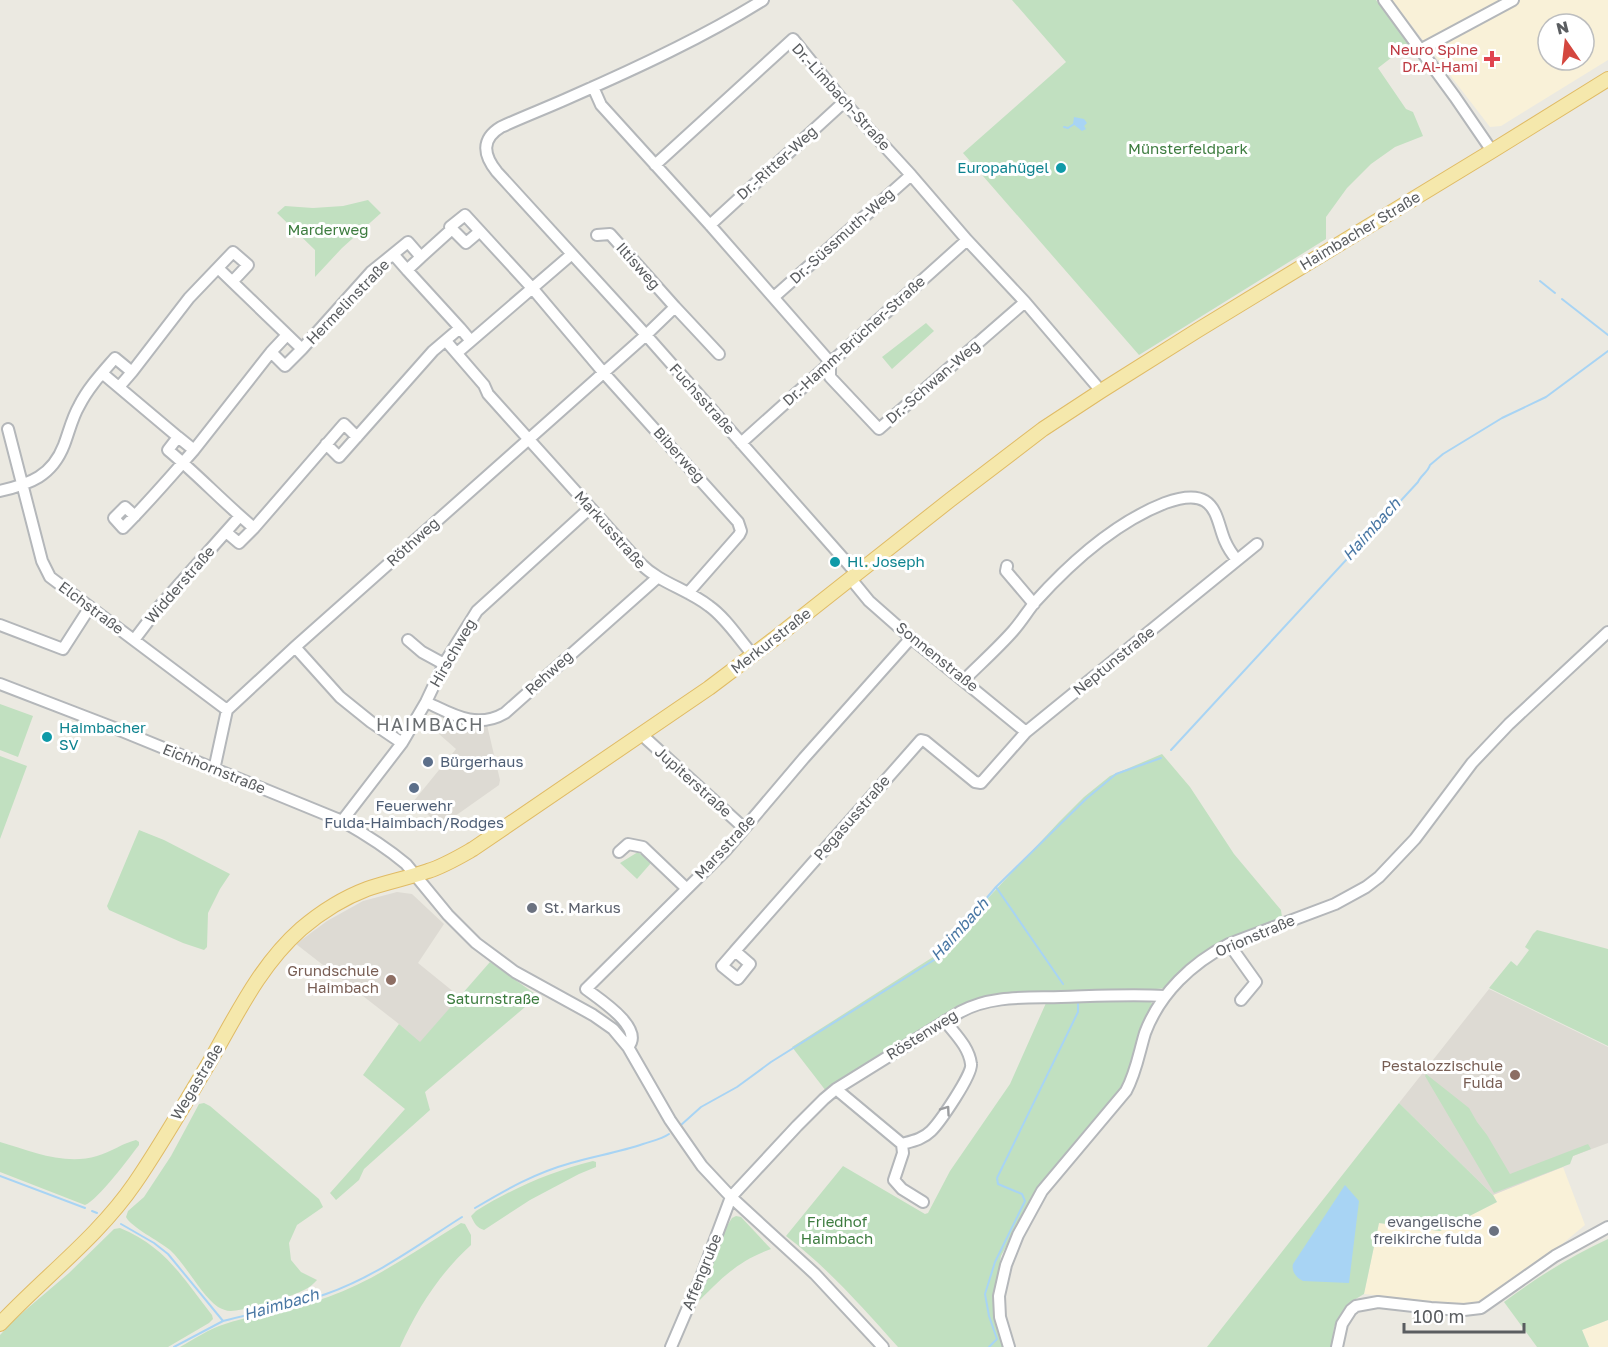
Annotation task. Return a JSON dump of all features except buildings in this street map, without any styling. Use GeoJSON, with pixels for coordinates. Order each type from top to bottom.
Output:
{"type":"FeatureCollection","features":[{"type":"Feature","properties":{"kind":"main road","name":"Haimbacher Straße"},"geometry":{"type":"LineString","coordinates":[[1106,387],[1608,79]]}},
{"type":"Feature","properties":{"kind":"main road","name":"Merkurstraße"},"geometry":{"type":"LineString","coordinates":[[415,875],[448,863],[473,849],[642,735],[753,655],[1043,429],[1106,387]]}},
{"type":"Feature","properties":{"kind":"main road","name":"Wegastraße"},"geometry":{"type":"LineString","coordinates":[[0,1324],[93,1233],[126,1196],[153,1156],[265,968],[288,941],[315,918],[341,901],[368,889],[415,875]]}},
{"type":"Feature","properties":{"kind":"street"},"geometry":{"type":"LineString","coordinates":[[763,0],[717,26],[593,87],[601,105],[830,362]]}},
{"type":"Feature","properties":{"kind":"street"},"geometry":{"type":"LineString","coordinates":[[1384,0],[1492,151]]}},
{"type":"Feature","properties":{"kind":"street"},"geometry":{"type":"LineString","coordinates":[[1420,50],[1513,0]]}},
{"type":"Feature","properties":{"kind":"street","name":"Dr.-Limbach-Straße"},"geometry":{"type":"LineString","coordinates":[[655,165],[793,39],[844,102],[967,240],[1106,387]]}},
{"type":"Feature","properties":{"kind":"street","name":"Fuchsstraße"},"geometry":{"type":"LineString","coordinates":[[593,87],[501,127],[488,139],[486,145],[488,159],[741,443],[854,577]]}},
{"type":"Feature","properties":{"kind":"street","name":"Dr.-Ritter-Weg"},"geometry":{"type":"LineString","coordinates":[[710,225],[844,102]]}},
{"type":"Feature","properties":{"kind":"street","name":"Dr.-Süssmuth-Weg"},"geometry":{"type":"LineString","coordinates":[[774,297],[911,175]]}},
{"type":"Feature","properties":{"kind":"street","name":"Hermelinstraße"},"geometry":{"type":"LineString","coordinates":[[407,270],[465,215],[479,232]]}},
{"type":"Feature","properties":{"kind":"street"},"geometry":{"type":"LineString","coordinates":[[452,229],[466,243],[479,232],[532,289]]}},
{"type":"Feature","properties":{"kind":"street","name":"Iltisweg"},"geometry":{"type":"LineString","coordinates":[[597,234],[610,234],[719,354]]}},
{"type":"Feature","properties":{"kind":"street","name":"Dr.-Hamm-Brücher-Straße"},"geometry":{"type":"LineString","coordinates":[[741,443],[967,240]]}},
{"type":"Feature","properties":{"kind":"street","name":"Hermelinstraße"},"geometry":{"type":"LineString","coordinates":[[272,352],[285,366],[371,272],[408,242],[421,257]]}},
{"type":"Feature","properties":{"kind":"street"},"geometry":{"type":"LineString","coordinates":[[119,387],[189,298],[233,252],[248,265],[233,281]]}},
{"type":"Feature","properties":{"kind":"street"},"geometry":{"type":"LineString","coordinates":[[446,341],[457,353],[572,254]]}},
{"type":"Feature","properties":{"kind":"street","name":"Hermelinstraße"},"geometry":{"type":"LineString","coordinates":[[393,255],[460,328]]}},
{"type":"Feature","properties":{"kind":"street"},"geometry":{"type":"LineString","coordinates":[[218,268],[287,335]]}},
{"type":"Feature","properties":{"kind":"street","name":"Biberweg"},"geometry":{"type":"LineString","coordinates":[[532,289],[603,372],[725,506],[740,526],[739,535],[688,593]]}},
{"type":"Feature","properties":{"kind":"street","name":"Dr.-Schwan-Weg"},"geometry":{"type":"LineString","coordinates":[[830,362],[830,377],[879,429],[1025,302]]}},
{"type":"Feature","properties":{"kind":"street"},"geometry":{"type":"LineString","coordinates":[[646,335],[675,307]]}},
{"type":"Feature","properties":{"kind":"street"},"geometry":{"type":"LineString","coordinates":[[326,444],[339,457],[433,351],[460,328],[471,340]]}},
{"type":"Feature","properties":{"kind":"street","name":"Hermelinstraße"},"geometry":{"type":"LineString","coordinates":[[135,516],[194,450],[287,335],[302,349]]}},
{"type":"Feature","properties":{"kind":"street","name":"Röthweg"},"geometry":{"type":"LineString","coordinates":[[227,711],[295,647],[646,335]]}},
{"type":"Feature","properties":{"kind":"street","name":"Markusstraße"},"geometry":{"type":"LineString","coordinates":[[457,353],[484,385],[488,394],[640,564],[657,578],[708,605],[753,655]]}},
{"type":"Feature","properties":{"kind":"street"},"geometry":{"type":"LineString","coordinates":[[0,491],[23,485],[44,474],[58,459],[80,402],[115,358],[132,372]]}},
{"type":"Feature","properties":{"kind":"street"},"geometry":{"type":"LineString","coordinates":[[102,373],[194,450]]}},
{"type":"Feature","properties":{"kind":"street","name":"Widderstraße"},"geometry":{"type":"LineString","coordinates":[[226,532],[239,543],[344,424],[357,437]]}},
{"type":"Feature","properties":{"kind":"street","name":"Elchstraße"},"geometry":{"type":"LineString","coordinates":[[8,429],[42,561],[50,577],[227,711]]}},
{"type":"Feature","properties":{"kind":"street"},"geometry":{"type":"LineString","coordinates":[[178,437],[168,450],[254,528]]}},
{"type":"Feature","properties":{"kind":"street"},"geometry":{"type":"LineString","coordinates":[[964,680],[1012,632],[1059,576],[1092,547],[1126,522],[1152,508],[1173,500],[1199,498],[1206,501],[1212,507],[1224,540],[1237,560]]}},
{"type":"Feature","properties":{"kind":"street","name":"Hirschweg"},"geometry":{"type":"LineString","coordinates":[[342,821],[402,743],[426,702],[444,664],[477,611],[590,508]]}},
{"type":"Feature","properties":{"kind":"street","name":"Widderstraße"},"geometry":{"type":"LineString","coordinates":[[134,640],[159,607],[240,516]]}},
{"type":"Feature","properties":{"kind":"street","name":"Neptunstraße"},"geometry":{"type":"LineString","coordinates":[[978,783],[985,779],[1026,732],[1257,544]]}},
{"type":"Feature","properties":{"kind":"street"},"geometry":{"type":"LineString","coordinates":[[1007,566],[1006,572],[1034,604]]}},
{"type":"Feature","properties":{"kind":"street","name":"Sonnenstraße"},"geometry":{"type":"LineString","coordinates":[[854,577],[869,601],[1026,732]]}},
{"type":"Feature","properties":{"kind":"street","name":"Rehweg"},"geometry":{"type":"LineString","coordinates":[[426,702],[470,720],[483,721],[498,717],[657,578]]}},
{"type":"Feature","properties":{"kind":"street"},"geometry":{"type":"LineString","coordinates":[[0,625],[63,649],[90,607]]}},
{"type":"Feature","properties":{"kind":"street","name":"Orionstraße"},"geometry":{"type":"LineString","coordinates":[[1009,1347],[1000,1317],[999,1296],[1006,1265],[1018,1235],[1042,1191],[1126,1091],[1134,1076],[1146,1031],[1165,996],[1187,972],[1217,950],[1335,904],[1379,877],[1415,839],[1472,763],[1509,724],[1608,632]]}},
{"type":"Feature","properties":{"kind":"street","name":"Marsstraße"},"geometry":{"type":"LineString","coordinates":[[628,1047],[632,1043],[632,1032],[627,1024],[586,989],[726,850],[911,638]]}},
{"type":"Feature","properties":{"kind":"street"},"geometry":{"type":"LineString","coordinates":[[408,640],[422,652],[444,664]]}},
{"type":"Feature","properties":{"kind":"street"},"geometry":{"type":"LineString","coordinates":[[295,647],[340,697],[402,743]]}},
{"type":"Feature","properties":{"kind":"street","name":"Eichhornstraße"},"geometry":{"type":"LineString","coordinates":[[0,684],[342,821],[398,858],[415,875]]}},
{"type":"Feature","properties":{"kind":"street"},"geometry":{"type":"LineString","coordinates":[[214,770],[227,711]]}},
{"type":"Feature","properties":{"kind":"street","name":"Jupiterstraße"},"geometry":{"type":"LineString","coordinates":[[642,735],[744,828]]}},
{"type":"Feature","properties":{"kind":"street","name":"Pegasusstraße"},"geometry":{"type":"LineString","coordinates":[[735,951],[921,740],[978,783]]}},
{"type":"Feature","properties":{"kind":"street"},"geometry":{"type":"LineString","coordinates":[[619,852],[628,844],[643,847],[686,888]]}},
{"type":"Feature","properties":{"kind":"street"},"geometry":{"type":"LineString","coordinates":[[415,875],[448,915],[476,943],[515,972],[613,1029],[628,1047],[691,1152],[731,1197],[815,1274],[883,1347]]}},
{"type":"Feature","properties":{"kind":"street"},"geometry":{"type":"LineString","coordinates":[[1229,944],[1256,982],[1241,1000]]}},
{"type":"Feature","properties":{"kind":"street","name":"Röstenweg"},"geometry":{"type":"LineString","coordinates":[[731,1197],[797,1126],[836,1089],[971,1006],[993,1000],[1117,995],[1165,996]]}},
{"type":"Feature","properties":{"kind":"street"},"geometry":{"type":"LineString","coordinates":[[902,1144],[919,1140],[932,1130],[967,1080],[972,1067],[968,1051],[945,1021]]}},
{"type":"Feature","properties":{"kind":"street"},"geometry":{"type":"LineString","coordinates":[[836,1089],[902,1144],[903,1152],[894,1180],[902,1189],[923,1202]]}},
{"type":"Feature","properties":{"kind":"street","name":"Affengrube"},"geometry":{"type":"LineString","coordinates":[[671,1347],[701,1277],[731,1197]]}},
{"type":"Feature","properties":{"kind":"street"},"geometry":{"type":"LineString","coordinates":[[1337,1347],[1342,1324],[1350,1310],[1356,1306],[1378,1302],[1442,1309],[1481,1308],[1555,1256],[1608,1227]]}},
{"type":"Feature","properties":{"kind":"shaded area"},"geometry":{"type":"Polygon","coordinates":[[[1392,0],[1608,0],[1608,60],[1596,67],[1596,12],[1536,12],[1536,72],[1589,72],[1501,126],[1490,127],[1392,0]]]}},
{"type":"Feature","properties":{"kind":"shaded area"},"geometry":{"type":"Polygon","coordinates":[[[446,725],[461,729],[462,727],[487,725],[500,780],[499,785],[441,826],[413,802],[456,749],[439,734],[446,725]]]}},
{"type":"Feature","properties":{"kind":"shaded area","name":"Grundschule Haimbach"},"geometry":{"type":"Polygon","coordinates":[[[397,892],[412,894],[444,924],[418,963],[460,997],[420,1043],[296,944],[327,921],[363,901],[397,892]]]}},
{"type":"Feature","properties":{"kind":"shaded area","name":"Pestalozzischule Fulda"},"geometry":{"type":"Polygon","coordinates":[[[1489,989],[1608,1047],[1608,1143],[1573,1156],[1563,1167],[1493,1195],[1399,1103],[1489,989]]]}},
{"type":"Feature","properties":{"kind":"shaded area"},"geometry":{"type":"Polygon","coordinates":[[[1563,1167],[1585,1225],[1496,1294],[1470,1305],[1364,1294],[1379,1223],[1440,1231],[1497,1202],[1493,1195],[1563,1167]]]}},
{"type":"Feature","properties":{"kind":"shaded area"},"geometry":{"type":"Polygon","coordinates":[[[1608,1320],[1608,1347],[1589,1347],[1582,1330],[1608,1320]]]}},
{"type":"Feature","properties":{"kind":"green space","name":"Münsterfeldpark"},"geometry":{"type":"Polygon","coordinates":[[[1012,0],[1376,0],[1409,44],[1378,68],[1406,109],[1413,112],[1423,136],[1395,147],[1371,164],[1347,188],[1326,217],[1326,239],[1139,355],[963,153],[1066,62],[1012,0]]]}},
{"type":"Feature","properties":{"kind":"green space","name":"Marderweg"},"geometry":{"type":"Polygon","coordinates":[[[368,200],[381,213],[342,248],[315,277],[315,250],[277,213],[285,206],[313,208],[343,206],[368,200]]]}},
{"type":"Feature","properties":{"kind":"green space"},"geometry":{"type":"Polygon","coordinates":[[[926,323],[934,331],[892,369],[882,357],[926,323]]]}},
{"type":"Feature","properties":{"kind":"green space"},"geometry":{"type":"Polygon","coordinates":[[[0,704],[33,716],[18,757],[0,750],[0,704]]]}},
{"type":"Feature","properties":{"kind":"green space"},"geometry":{"type":"Polygon","coordinates":[[[1162,754],[1190,787],[1234,854],[1281,910],[1280,920],[1254,931],[1166,988],[999,995],[973,1000],[872,1060],[826,1091],[792,1047],[933,957],[1084,797],[1110,776],[1162,754]]]}},
{"type":"Feature","properties":{"kind":"green space"},"geometry":{"type":"Polygon","coordinates":[[[0,756],[27,766],[0,839],[0,756]]]}},
{"type":"Feature","properties":{"kind":"green space"},"geometry":{"type":"Polygon","coordinates":[[[139,830],[164,840],[230,874],[208,913],[207,947],[204,950],[109,910],[107,906],[139,830]]]}},
{"type":"Feature","properties":{"kind":"green space"},"geometry":{"type":"Polygon","coordinates":[[[638,852],[651,863],[637,879],[620,863],[638,852]]]}},
{"type":"Feature","properties":{"kind":"green space"},"geometry":{"type":"Polygon","coordinates":[[[1537,930],[1608,949],[1608,1046],[1489,988],[1511,961],[1517,966],[1529,950],[1525,947],[1537,930]]]}},
{"type":"Feature","properties":{"kind":"green space","name":"Saturnstraße"},"geometry":{"type":"Polygon","coordinates":[[[490,962],[538,996],[425,1092],[430,1110],[364,1169],[359,1180],[336,1200],[330,1193],[405,1109],[363,1075],[399,1024],[420,1042],[490,962]]]}},
{"type":"Feature","properties":{"kind":"green space","name":"Friedhof Haimbach"},"geometry":{"type":"Polygon","coordinates":[[[1149,1001],[1153,1004],[1153,1009],[1124,1088],[1034,1196],[1001,1256],[994,1297],[1004,1347],[898,1347],[831,1275],[786,1236],[843,1166],[925,1214],[928,1213],[950,1171],[1010,1084],[1046,1003],[1149,1001]]]}},
{"type":"Feature","properties":{"kind":"green space"},"geometry":{"type":"Polygon","coordinates":[[[1426,1074],[1469,1108],[1510,1174],[1588,1144],[1591,1149],[1573,1156],[1570,1164],[1494,1193],[1425,1076],[1426,1074]]]}},
{"type":"Feature","properties":{"kind":"green space"},"geometry":{"type":"Polygon","coordinates":[[[204,1103],[319,1199],[323,1207],[297,1225],[289,1243],[291,1260],[301,1272],[317,1280],[306,1289],[248,1308],[231,1311],[218,1307],[170,1250],[139,1229],[126,1217],[128,1211],[144,1197],[171,1156],[199,1104],[204,1103]]]}},
{"type":"Feature","properties":{"kind":"green space"},"geometry":{"type":"Polygon","coordinates":[[[1399,1103],[1493,1195],[1497,1202],[1440,1231],[1379,1223],[1364,1294],[1349,1303],[1334,1327],[1332,1347],[1207,1347],[1399,1103]]]}},
{"type":"Feature","properties":{"kind":"green space"},"geometry":{"type":"Polygon","coordinates":[[[136,1140],[139,1145],[121,1168],[98,1195],[85,1205],[0,1172],[0,1142],[48,1156],[85,1159],[136,1140]]]}},
{"type":"Feature","properties":{"kind":"green space"},"geometry":{"type":"Polygon","coordinates":[[[596,1162],[596,1167],[530,1200],[484,1230],[478,1227],[472,1219],[471,1216],[476,1211],[518,1188],[562,1170],[596,1162]]]}},
{"type":"Feature","properties":{"kind":"green space"},"geometry":{"type":"Polygon","coordinates":[[[736,1216],[741,1217],[771,1249],[737,1266],[693,1307],[727,1226],[736,1216]]]}},
{"type":"Feature","properties":{"kind":"green space"},"geometry":{"type":"Polygon","coordinates":[[[461,1223],[465,1224],[471,1235],[471,1245],[449,1267],[430,1292],[400,1347],[180,1347],[207,1331],[225,1324],[315,1301],[346,1290],[396,1263],[461,1223]]]}},
{"type":"Feature","properties":{"kind":"green space"},"geometry":{"type":"Polygon","coordinates":[[[120,1228],[150,1244],[162,1254],[212,1315],[213,1319],[209,1323],[168,1347],[0,1347],[0,1335],[15,1319],[69,1273],[114,1229],[120,1228]]]}},
{"type":"Feature","properties":{"kind":"green space"},"geometry":{"type":"Polygon","coordinates":[[[1608,1239],[1608,1320],[1582,1330],[1589,1347],[1537,1347],[1504,1302],[1554,1268],[1608,1239]]]}},
{"type":"Feature","properties":{"kind":"water"},"geometry":{"type":"Polygon","coordinates":[[[1074,117],[1084,119],[1087,123],[1084,126],[1086,129],[1082,131],[1073,124],[1074,117]]]}},
{"type":"Feature","properties":{"kind":"water"},"geometry":{"type":"Polygon","coordinates":[[[1345,1185],[1359,1201],[1349,1283],[1303,1281],[1295,1274],[1293,1264],[1345,1185]]]}},
{"type":"Feature","properties":{"kind":"waterway"},"geometry":{"type":"LineString","coordinates":[[1064,127],[1068,128],[1074,124]]}},
{"type":"Feature","properties":{"kind":"waterway"},"geometry":{"type":"LineString","coordinates":[[1540,281],[1555,293]]}},
{"type":"Feature","properties":{"kind":"waterway"},"geometry":{"type":"LineString","coordinates":[[1562,299],[1608,335]]}},
{"type":"Feature","properties":{"kind":"waterway","name":"Haimbach"},"geometry":{"type":"LineString","coordinates":[[1171,750],[1418,482],[1430,465],[1443,454],[1502,418],[1546,397],[1608,351]]}},
{"type":"Feature","properties":{"kind":"waterway","name":"Haimbach"},"geometry":{"type":"LineString","coordinates":[[681,1125],[701,1107],[737,1087],[771,1062],[934,960],[996,887],[1086,799],[1116,774],[1161,758]]}},
{"type":"Feature","properties":{"kind":"waterway"},"geometry":{"type":"LineString","coordinates":[[996,887],[1063,984]]}},
{"type":"Feature","properties":{"kind":"waterway"},"geometry":{"type":"LineString","coordinates":[[989,1347],[997,1339],[989,1316],[985,1294],[995,1262],[1025,1201],[1022,1194],[998,1184],[997,1178],[1078,1012],[1078,1004]]}},
{"type":"Feature","properties":{"kind":"waterway","name":"Haimbach"},"geometry":{"type":"LineString","coordinates":[[475,1208],[545,1172],[634,1147],[669,1134]]}},
{"type":"Feature","properties":{"kind":"waterway","name":"Haimbach"},"geometry":{"type":"LineString","coordinates":[[0,1176],[85,1208]]}},
{"type":"Feature","properties":{"kind":"waterway","name":"Haimbach"},"geometry":{"type":"LineString","coordinates":[[92,1211],[97,1213]]}},
{"type":"Feature","properties":{"kind":"waterway","name":"Haimbach"},"geometry":{"type":"LineString","coordinates":[[121,1224],[168,1254],[223,1321],[300,1302],[344,1287],[396,1260],[462,1217]]}},
{"type":"Feature","properties":{"kind":"waterway"},"geometry":{"type":"LineString","coordinates":[[174,1347],[223,1321]]}},
{"type":"Feature","properties":{"kind":"place","name":"Neuro Spine Dr.Al-Hami"},"geometry":{"type":"Point","coordinates":[1492,59]}},
{"type":"Feature","properties":{"kind":"place","name":"Europahügel"},"geometry":{"type":"Point","coordinates":[1061,168]}},
{"type":"Feature","properties":{"kind":"place","name":"Hl. Joseph"},"geometry":{"type":"Point","coordinates":[835,562]}},
{"type":"Feature","properties":{"kind":"place","name":"Haimbacher SV"},"geometry":{"type":"Point","coordinates":[47,737]}},
{"type":"Feature","properties":{"kind":"place","name":"Bürgerhaus"},"geometry":{"type":"Point","coordinates":[428,762]}},
{"type":"Feature","properties":{"kind":"place","name":"Feuerwehr Fulda-Haimbach/Rodges"},"geometry":{"type":"Point","coordinates":[414,788]}},
{"type":"Feature","properties":{"kind":"place","name":"St. Markus"},"geometry":{"type":"Point","coordinates":[532,908]}},
{"type":"Feature","properties":{"kind":"place","name":"Grundschule Haimbach"},"geometry":{"type":"Point","coordinates":[391,980]}},
{"type":"Feature","properties":{"kind":"place","name":"Pestalozzischule Fulda"},"geometry":{"type":"Point","coordinates":[1515,1075]}},
{"type":"Feature","properties":{"kind":"place","name":"evangelische freikirche fulda"},"geometry":{"type":"Point","coordinates":[1494,1231]}},
{"type":"Feature","properties":{"kind":"district","name":"HAIMBACH"},"geometry":{"type":"Point","coordinates":[430,725]}}]}
